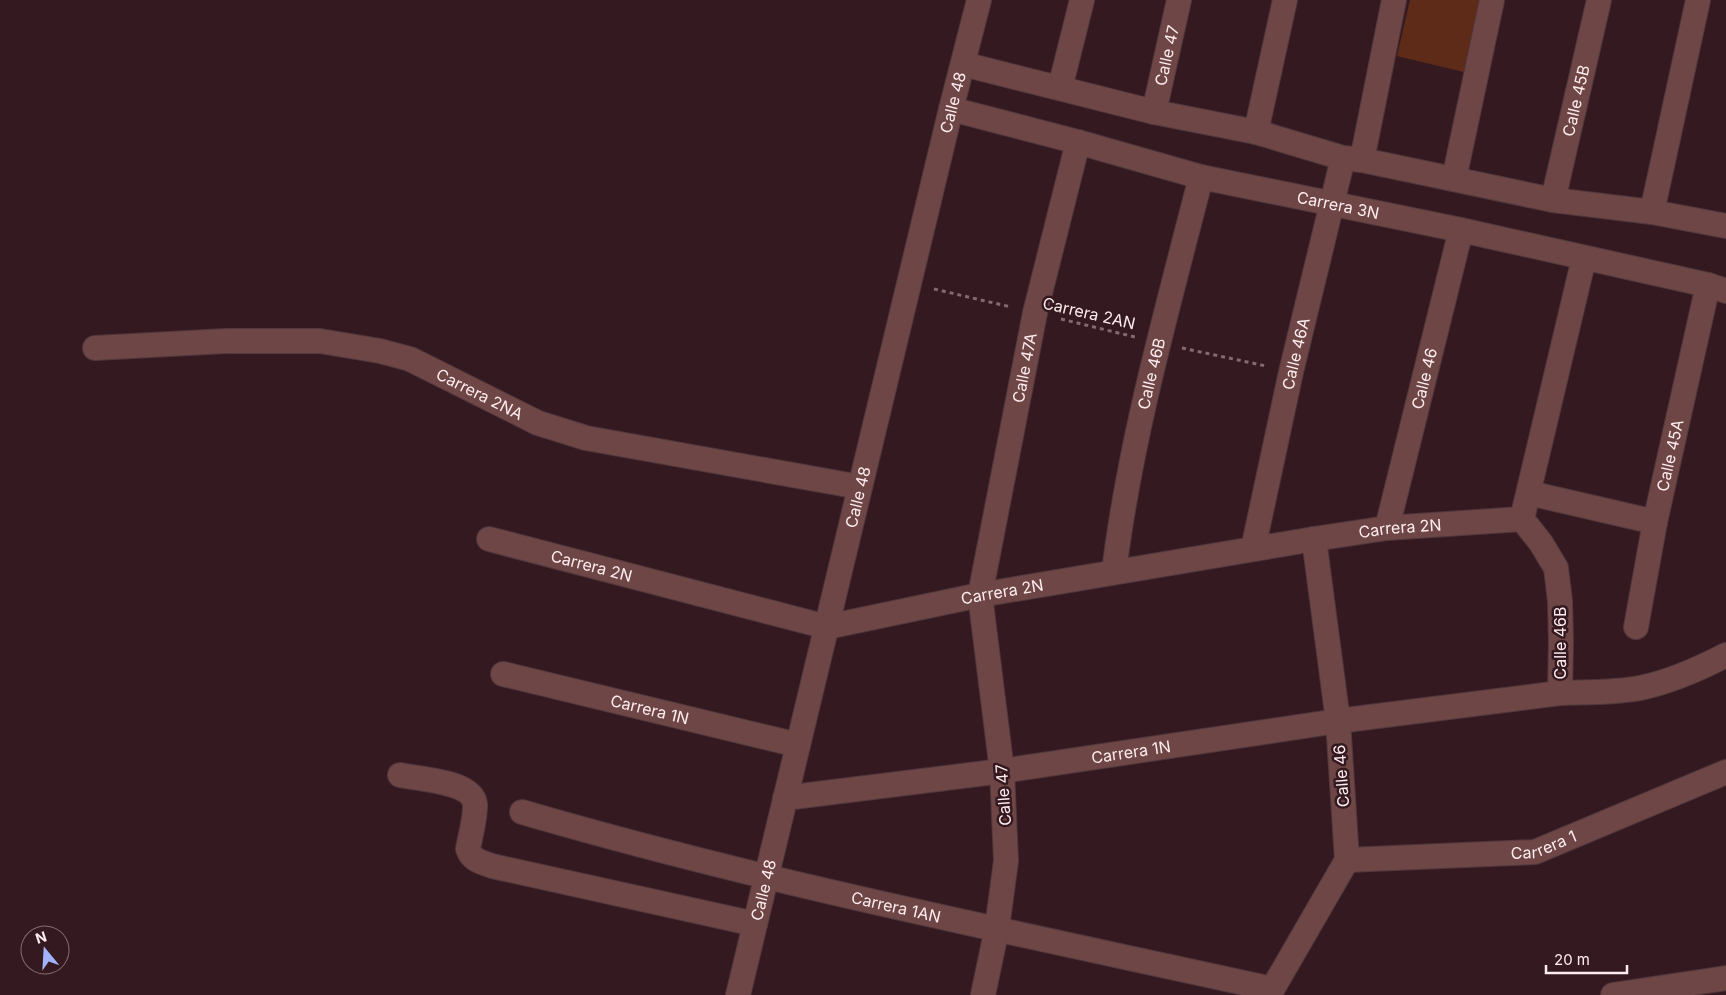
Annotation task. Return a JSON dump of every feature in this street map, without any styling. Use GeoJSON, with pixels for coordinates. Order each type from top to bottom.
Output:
{"type":"FeatureCollection","features":[{"type":"Feature","properties":{"kind":"street","name":"Calle 48"},"geometry":{"type":"LineString","coordinates":[[738,995],[979,0]]}},
{"type":"Feature","properties":{"kind":"street"},"geometry":{"type":"LineString","coordinates":[[1060,88],[1082,0]]}},
{"type":"Feature","properties":{"kind":"street","name":"Calle 47"},"geometry":{"type":"LineString","coordinates":[[1154,112],[1179,0]]}},
{"type":"Feature","properties":{"kind":"street"},"geometry":{"type":"LineString","coordinates":[[1256,132],[1286,0]]}},
{"type":"Feature","properties":{"kind":"street","name":"Calle 46A"},"geometry":{"type":"LineString","coordinates":[[1253,549],[1332,204],[1352,159],[1394,0]]}},
{"type":"Feature","properties":{"kind":"street"},"geometry":{"type":"LineString","coordinates":[[1454,179],[1492,0]]}},
{"type":"Feature","properties":{"kind":"street","name":"Calle 45B"},"geometry":{"type":"LineString","coordinates":[[1553,200],[1599,0]]}},
{"type":"Feature","properties":{"kind":"street"},"geometry":{"type":"LineString","coordinates":[[1652,212],[1698,0]]}},
{"type":"Feature","properties":{"kind":"street"},"geometry":{"type":"LineString","coordinates":[[963,64],[1154,112],[1256,132],[1352,159],[1553,200],[1652,212],[1726,226]]}},
{"type":"Feature","properties":{"kind":"street","name":"Carrera 3N"},"geometry":{"type":"LineString","coordinates":[[952,110],[1078,142],[1201,177],[1461,230],[1717,288]]}},
{"type":"Feature","properties":{"kind":"street","name":"Calle 47A"},"geometry":{"type":"LineString","coordinates":[[980,595],[1035,313],[1078,142]]}},
{"type":"Feature","properties":{"kind":"street","name":"Calle 46B"},"geometry":{"type":"LineString","coordinates":[[1114,572],[1120,517],[1158,342],[1201,177]]}},
{"type":"Feature","properties":{"kind":"street","name":"Calle 46"},"geometry":{"type":"LineString","coordinates":[[1387,528],[1461,230]]}},
{"type":"Feature","properties":{"kind":"street"},"geometry":{"type":"LineString","coordinates":[[1522,519],[1584,258]]}},
{"type":"Feature","properties":{"kind":"street","name":"Calle 45A"},"geometry":{"type":"LineString","coordinates":[[1636,628],[1655,522],[1717,288]]}},
{"type":"Feature","properties":{"kind":"street","name":"Carrera 2NA"},"geometry":{"type":"LineString","coordinates":[[95,348],[226,341],[320,340],[380,351],[410,360],[538,423],[586,438],[860,487]]}},
{"type":"Feature","properties":{"kind":"street"},"geometry":{"type":"LineString","coordinates":[[1529,493],[1655,522]]}},
{"type":"Feature","properties":{"kind":"street","name":"Calle 46B"},"geometry":{"type":"LineString","coordinates":[[1477,705],[1560,693],[1560,601],[1556,568],[1541,543],[1522,519]]}},
{"type":"Feature","properties":{"kind":"street","name":"Carrera 2N"},"geometry":{"type":"LineString","coordinates":[[489,539],[827,627],[980,595],[1314,539],[1387,528],[1522,519]]}},
{"type":"Feature","properties":{"kind":"street","name":"Calle 46"},"geometry":{"type":"LineString","coordinates":[[1314,539],[1338,721],[1347,860]]}},
{"type":"Feature","properties":{"kind":"street","name":"Calle 47"},"geometry":{"type":"LineString","coordinates":[[980,595],[1002,771],[1006,861],[998,928],[983,995]]}},
{"type":"Feature","properties":{"kind":"street"},"geometry":{"type":"LineString","coordinates":[[1560,693],[1640,688],[1685,674],[1726,655]]}},
{"type":"Feature","properties":{"kind":"street","name":"Carrera 1N"},"geometry":{"type":"LineString","coordinates":[[503,674],[798,745]]}},
{"type":"Feature","properties":{"kind":"street","name":"Carrera 1N"},"geometry":{"type":"LineString","coordinates":[[785,798],[1002,771],[1338,721],[1477,705]]}},
{"type":"Feature","properties":{"kind":"street","name":"Carrera 1"},"geometry":{"type":"LineString","coordinates":[[1347,860],[1535,852],[1726,772]]}},
{"type":"Feature","properties":{"kind":"street"},"geometry":{"type":"LineString","coordinates":[[400,775],[454,785],[469,792],[473,797],[475,805],[468,849],[473,858],[478,861],[502,868],[755,924]]}},
{"type":"Feature","properties":{"kind":"street","name":"Carrera 1AN"},"geometry":{"type":"LineString","coordinates":[[522,812],[766,878],[998,928],[1271,992]]}},
{"type":"Feature","properties":{"kind":"street"},"geometry":{"type":"LineString","coordinates":[[1271,992],[1347,860]]}},
{"type":"Feature","properties":{"kind":"street"},"geometry":{"type":"LineString","coordinates":[[1613,995],[1726,978]]}},
{"type":"Feature","properties":{"kind":"path","name":"Carrera 2AN"},"geometry":{"type":"LineString","coordinates":[[910,284],[1292,372]]}},
{"type":"Feature","properties":{"kind":"shaded area"},"geometry":{"type":"Polygon","coordinates":[[[1410,0],[1482,0],[1468,73],[1397,56],[1410,0]]]}}]}
